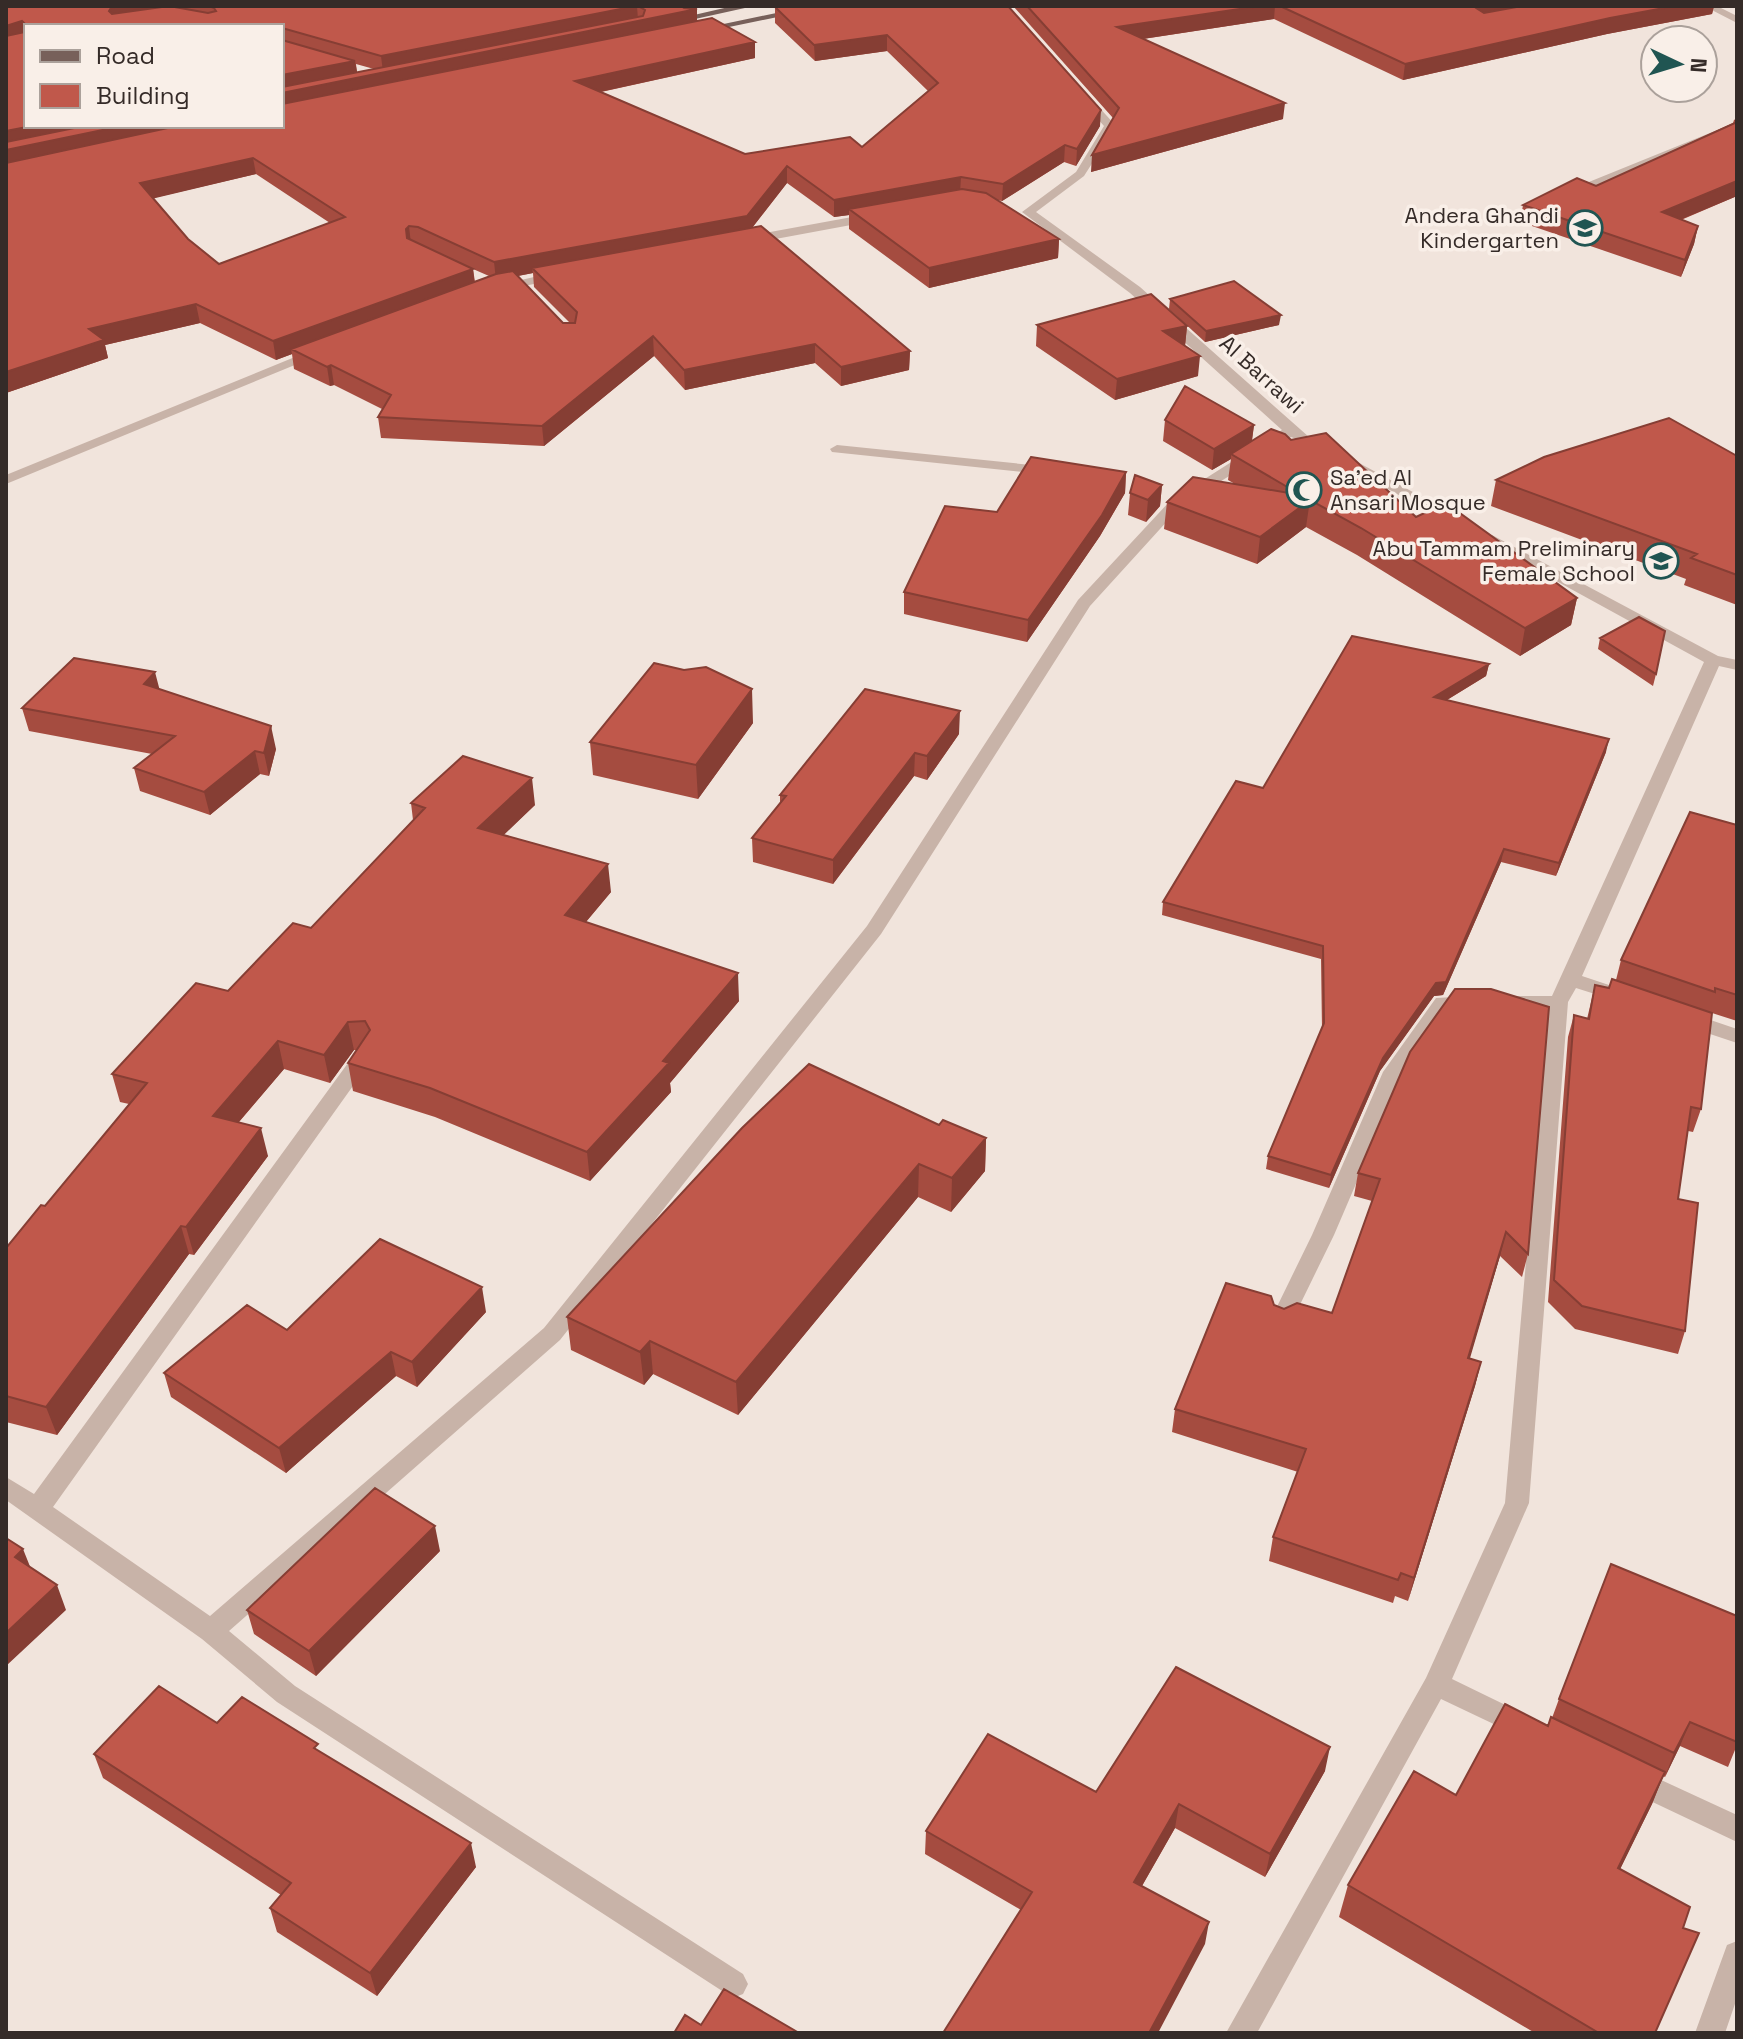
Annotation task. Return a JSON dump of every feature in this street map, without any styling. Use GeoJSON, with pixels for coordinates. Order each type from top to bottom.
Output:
{"type":"FeatureCollection","features":[{"type":"Feature","properties":{"kind":"main road"},"geometry":{"type":"LineString","coordinates":[[672,21],[749,6]]}},
{"type":"Feature","properties":{"kind":"main road"},"geometry":{"type":"LineString","coordinates":[[686,32],[826,6]]}},
{"type":"Feature","properties":{"kind":"street"},"geometry":{"type":"LineString","coordinates":[[147,6],[204,24]]}},
{"type":"Feature","properties":{"kind":"street"},"geometry":{"type":"LineString","coordinates":[[1709,6],[1737,20]]}},
{"type":"Feature","properties":{"kind":"street"},"geometry":{"type":"LineString","coordinates":[[149,21],[178,16]]}},
{"type":"Feature","properties":{"kind":"street","name":"Al Barrawi"},"geometry":{"type":"LineString","coordinates":[[1078,90],[1110,126],[1080,174],[1021,211],[1135,290],[1291,431],[1319,446]]}},
{"type":"Feature","properties":{"kind":"street"},"geometry":{"type":"LineString","coordinates":[[1580,188],[1737,125]]}},
{"type":"Feature","properties":{"kind":"street"},"geometry":{"type":"LineString","coordinates":[[732,243],[884,215]]}},
{"type":"Feature","properties":{"kind":"street"},"geometry":{"type":"LineString","coordinates":[[485,287],[524,288],[580,272]]}},
{"type":"Feature","properties":{"kind":"street"},"geometry":{"type":"LineString","coordinates":[[6,480],[332,347]]}},
{"type":"Feature","properties":{"kind":"street"},"geometry":{"type":"LineString","coordinates":[[211,1631],[552,1334],[874,930],[1084,603],[1166,500],[1291,431]]}},
{"type":"Feature","properties":{"kind":"street"},"geometry":{"type":"LineString","coordinates":[[837,449],[1072,473]]}},
{"type":"Feature","properties":{"kind":"street"},"geometry":{"type":"LineString","coordinates":[[1332,453],[1468,527]]}},
{"type":"Feature","properties":{"kind":"street"},"geometry":{"type":"LineString","coordinates":[[1482,535],[1713,660],[1737,665]]}},
{"type":"Feature","properties":{"kind":"street"},"geometry":{"type":"LineString","coordinates":[[1241,2033],[1436,1684],[1517,1503],[1558,1002],[1713,660]]}},
{"type":"Feature","properties":{"kind":"street"},"geometry":{"type":"LineString","coordinates":[[1571,979],[1737,1036]]}},
{"type":"Feature","properties":{"kind":"street"},"geometry":{"type":"LineString","coordinates":[[1281,1321],[1323,1235],[1393,1072],[1443,1003],[1558,1002]]}},
{"type":"Feature","properties":{"kind":"street"},"geometry":{"type":"LineString","coordinates":[[38,1508],[363,1057]]}},
{"type":"Feature","properties":{"kind":"street"},"geometry":{"type":"LineString","coordinates":[[6,1487],[211,1631],[286,1694],[733,1984]]}},
{"type":"Feature","properties":{"kind":"street"},"geometry":{"type":"LineString","coordinates":[[1436,1684],[1536,1732]]}},
{"type":"Feature","properties":{"kind":"street"},"geometry":{"type":"LineString","coordinates":[[1608,1767],[1737,1829]]}},
{"type":"Feature","properties":{"kind":"street"},"geometry":{"type":"LineString","coordinates":[[1710,2033],[1737,1955]]}},
{"type":"Feature","properties":{"kind":"building"},"geometry":{"type":"Polygon","coordinates":[[[6,6],[119,6],[111,8],[109,11],[112,14],[169,6],[208,13],[216,11],[209,6],[636,6],[381,56],[284,29],[284,24],[25,24],[22,21],[6,26],[6,6]]]}},
{"type":"Feature","properties":{"kind":"building"},"geometry":{"type":"Polygon","coordinates":[[[638,6],[697,9],[284,93],[284,87],[643,16],[645,10],[638,6]]]}},
{"type":"Feature","properties":{"kind":"building"},"geometry":{"type":"Polygon","coordinates":[[[1008,6],[1101,110],[1077,149],[1065,145],[1003,184],[961,177],[834,200],[787,166],[747,216],[494,262],[418,227],[409,226],[406,229],[407,238],[473,269],[273,341],[196,304],[89,329],[104,340],[6,372],[6,163],[168,128],[284,128],[284,104],[712,18],[755,42],[575,81],[745,154],[850,137],[862,147],[938,83],[887,35],[814,45],[775,7],[1008,6]],[[253,158],[140,183],[188,239],[219,264],[345,217],[253,158]]]}},
{"type":"Feature","properties":{"kind":"building"},"geometry":{"type":"Polygon","coordinates":[[[1027,6],[1260,6],[1117,27],[1285,103],[1092,155],[1119,108],[1027,6]]]}},
{"type":"Feature","properties":{"kind":"building"},"geometry":{"type":"Polygon","coordinates":[[[1280,6],[1477,6],[1484,13],[1522,6],[1675,6],[1405,64],[1280,6]]]}},
{"type":"Feature","properties":{"kind":"building"},"geometry":{"type":"Polygon","coordinates":[[[24,32],[24,128],[6,131],[6,36],[24,32]]]}},
{"type":"Feature","properties":{"kind":"building"},"geometry":{"type":"Polygon","coordinates":[[[284,41],[355,61],[284,75],[284,41]]]}},
{"type":"Feature","properties":{"kind":"building"},"geometry":{"type":"Polygon","coordinates":[[[1737,122],[1737,181],[1662,212],[1698,226],[1685,260],[1523,205],[1577,178],[1596,186],[1737,122]]]}},
{"type":"Feature","properties":{"kind":"building"},"geometry":{"type":"Polygon","coordinates":[[[74,128],[112,128],[6,150],[6,142],[74,128]]]}},
{"type":"Feature","properties":{"kind":"building"},"geometry":{"type":"Polygon","coordinates":[[[962,189],[986,193],[1059,239],[929,268],[849,209],[962,189]]]}},
{"type":"Feature","properties":{"kind":"building"},"geometry":{"type":"Polygon","coordinates":[[[761,226],[910,351],[841,367],[815,344],[684,370],[653,336],[542,426],[378,417],[391,395],[291,349],[496,274],[513,271],[563,323],[575,323],[577,312],[532,268],[761,226]]]}},
{"type":"Feature","properties":{"kind":"building"},"geometry":{"type":"Polygon","coordinates":[[[1234,281],[1281,315],[1206,331],[1170,299],[1234,281]]]}},
{"type":"Feature","properties":{"kind":"building"},"geometry":{"type":"Polygon","coordinates":[[[1151,294],[1187,326],[1163,331],[1200,356],[1117,379],[1037,325],[1151,294]]]}},
{"type":"Feature","properties":{"kind":"building"},"geometry":{"type":"Polygon","coordinates":[[[1185,386],[1254,425],[1214,449],[1165,420],[1185,386]]]}},
{"type":"Feature","properties":{"kind":"building"},"geometry":{"type":"Polygon","coordinates":[[[1669,418],[1737,456],[1737,575],[1691,558],[1697,554],[1496,480],[1544,457],[1669,418]]]}},
{"type":"Feature","properties":{"kind":"building"},"geometry":{"type":"Polygon","coordinates":[[[1271,429],[1291,440],[1326,433],[1416,517],[1446,503],[1577,598],[1525,628],[1310,500],[1260,537],[1167,502],[1193,477],[1301,495],[1231,454],[1271,429]]]}},
{"type":"Feature","properties":{"kind":"building"},"geometry":{"type":"Polygon","coordinates":[[[1031,457],[1126,472],[1102,515],[1028,620],[904,592],[945,506],[997,512],[1031,457]]]}},
{"type":"Feature","properties":{"kind":"building"},"geometry":{"type":"Polygon","coordinates":[[[1135,475],[1162,485],[1148,500],[1130,493],[1135,475]]]}},
{"type":"Feature","properties":{"kind":"building"},"geometry":{"type":"Polygon","coordinates":[[[1639,617],[1665,631],[1656,674],[1600,638],[1639,617]]]}},
{"type":"Feature","properties":{"kind":"building"},"geometry":{"type":"Polygon","coordinates":[[[1352,636],[1489,664],[1434,697],[1609,739],[1559,863],[1504,849],[1446,982],[1436,983],[1383,1058],[1331,1175],[1268,1156],[1324,1023],[1323,946],[1163,902],[1236,781],[1263,788],[1352,636]]]}},
{"type":"Feature","properties":{"kind":"building"},"geometry":{"type":"Polygon","coordinates":[[[74,658],[155,672],[144,684],[271,726],[264,753],[255,751],[204,792],[134,768],[175,736],[22,708],[74,658]]]}},
{"type":"Feature","properties":{"kind":"building"},"geometry":{"type":"Polygon","coordinates":[[[654,663],[684,670],[706,667],[752,689],[696,765],[590,742],[654,663]]]}},
{"type":"Feature","properties":{"kind":"building"},"geometry":{"type":"Polygon","coordinates":[[[865,689],[960,711],[927,756],[915,753],[833,860],[752,838],[786,796],[780,795],[865,689]]]}},
{"type":"Feature","properties":{"kind":"building"},"geometry":{"type":"Polygon","coordinates":[[[463,756],[532,778],[478,828],[608,864],[565,915],[738,973],[663,1061],[669,1063],[587,1152],[430,1088],[348,1063],[370,1030],[365,1021],[348,1022],[324,1055],[278,1041],[213,1116],[261,1128],[186,1227],[181,1226],[46,1407],[6,1396],[6,1248],[147,1083],[112,1074],[196,983],[228,991],[293,923],[311,928],[425,808],[411,803],[463,756]]]}},
{"type":"Feature","properties":{"kind":"building"},"geometry":{"type":"Polygon","coordinates":[[[1690,812],[1737,825],[1737,995],[1715,988],[1715,992],[1621,960],[1690,812]]]}},
{"type":"Feature","properties":{"kind":"building"},"geometry":{"type":"Polygon","coordinates":[[[1612,979],[1712,1013],[1701,1109],[1691,1107],[1678,1199],[1698,1203],[1685,1331],[1582,1306],[1554,1280],[1574,1015],[1589,1019],[1595,985],[1609,988],[1612,979]]]}},
{"type":"Feature","properties":{"kind":"building"},"geometry":{"type":"Polygon","coordinates":[[[1455,989],[1491,989],[1549,1007],[1528,1254],[1506,1232],[1468,1358],[1481,1362],[1414,1578],[1401,1573],[1398,1580],[1273,1537],[1306,1449],[1175,1409],[1226,1283],[1271,1296],[1274,1305],[1284,1309],[1297,1303],[1332,1313],[1380,1179],[1358,1173],[1410,1052],[1455,989]]]}},
{"type":"Feature","properties":{"kind":"building"},"geometry":{"type":"Polygon","coordinates":[[[809,1064],[939,1125],[943,1120],[986,1138],[952,1178],[919,1164],[736,1382],[650,1341],[640,1352],[567,1317],[742,1128],[809,1064]]]}},
{"type":"Feature","properties":{"kind":"building"},"geometry":{"type":"Polygon","coordinates":[[[380,1239],[482,1287],[412,1362],[391,1352],[279,1448],[164,1373],[247,1305],[287,1330],[380,1239]]]}},
{"type":"Feature","properties":{"kind":"building"},"geometry":{"type":"Polygon","coordinates":[[[375,1488],[435,1526],[309,1651],[247,1610],[375,1488]]]}},
{"type":"Feature","properties":{"kind":"building"},"geometry":{"type":"Polygon","coordinates":[[[6,1538],[23,1549],[15,1557],[57,1585],[6,1633],[6,1538]]]}},
{"type":"Feature","properties":{"kind":"building"},"geometry":{"type":"Polygon","coordinates":[[[1611,1564],[1737,1616],[1737,1742],[1690,1722],[1674,1753],[1559,1699],[1611,1564]]]}},
{"type":"Feature","properties":{"kind":"building"},"geometry":{"type":"Polygon","coordinates":[[[1176,1667],[1330,1747],[1270,1854],[1179,1804],[1134,1882],[1209,1922],[1149,2033],[943,2033],[1032,1892],[926,1831],[988,1734],[1096,1792],[1176,1667]]]}},
{"type":"Feature","properties":{"kind":"building"},"geometry":{"type":"Polygon","coordinates":[[[159,1686],[217,1723],[242,1697],[318,1744],[314,1748],[471,1843],[370,1973],[270,1908],[291,1883],[94,1754],[159,1686]]]}},
{"type":"Feature","properties":{"kind":"building"},"geometry":{"type":"Polygon","coordinates":[[[1505,1704],[1548,1726],[1551,1717],[1665,1772],[1618,1868],[1690,1907],[1683,1928],[1699,1933],[1655,2033],[1599,2033],[1348,1885],[1414,1771],[1456,1795],[1505,1704]]]}},
{"type":"Feature","properties":{"kind":"building"},"geometry":{"type":"Polygon","coordinates":[[[724,1989],[799,2033],[674,2033],[685,2015],[701,2025],[724,1989]]]}},
{"type":"Feature","properties":{"kind":"place","name":"Andera Ghandi Kindergarten"},"geometry":{"type":"Point","coordinates":[1585,228]}},
{"type":"Feature","properties":{"kind":"place","name":"Sa'ed Al Ansari Mosque"},"geometry":{"type":"Point","coordinates":[1304,490]}},
{"type":"Feature","properties":{"kind":"place","name":"Abu Tammam Preliminary Female School"},"geometry":{"type":"Point","coordinates":[1661,561]}}]}
